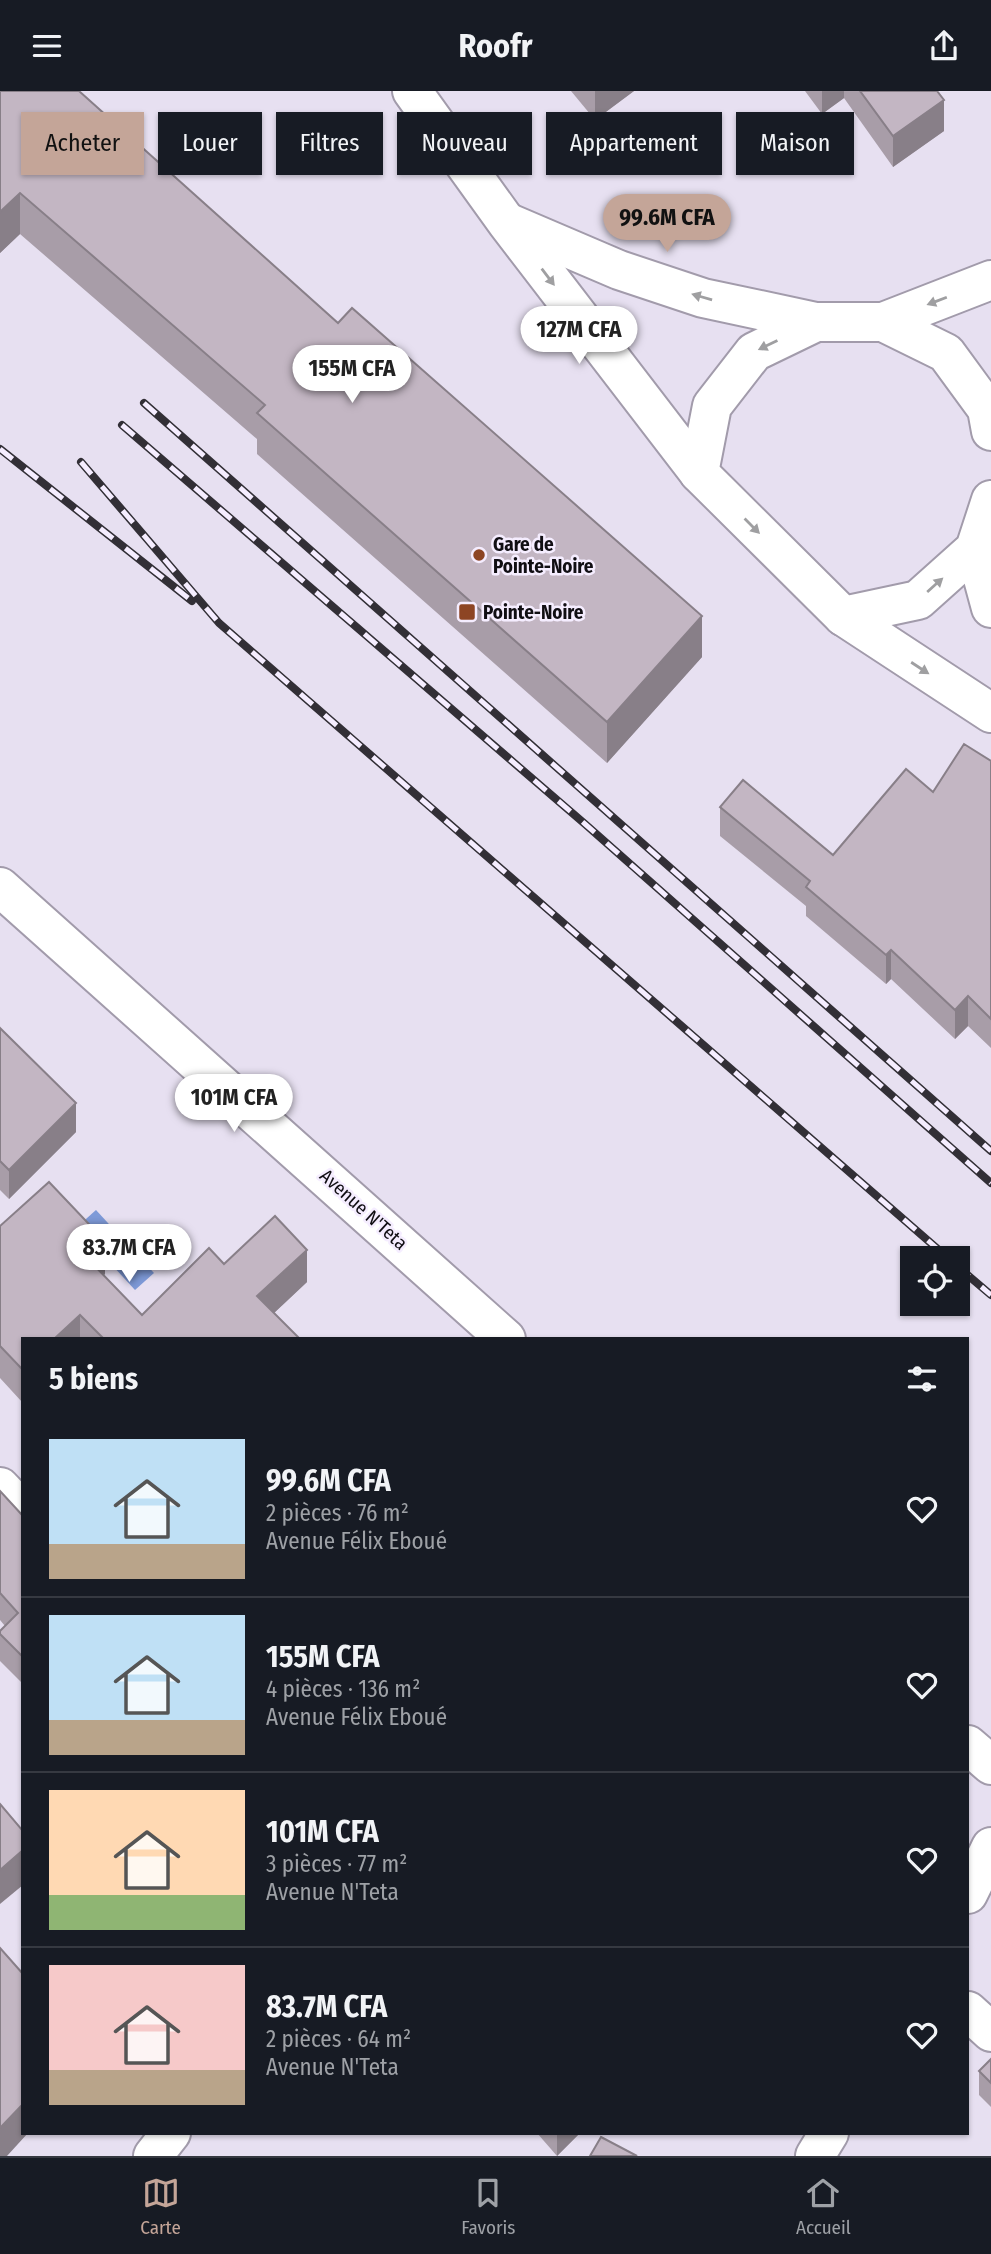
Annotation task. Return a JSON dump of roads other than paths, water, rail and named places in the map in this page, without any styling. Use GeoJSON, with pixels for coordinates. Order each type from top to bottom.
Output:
{"type":"FeatureCollection","features":[{"type":"Feature","properties":{"kind":"street"},"geometry":{"type":"LineString","coordinates":[[412,91],[507,223],[699,473],[843,616],[991,713]]}},
{"type":"Feature","properties":{"kind":"street"},"geometry":{"type":"LineString","coordinates":[[507,223],[619,270],[703,298],[816,322],[883,322],[991,280]]}},
{"type":"Feature","properties":{"kind":"street"},"geometry":{"type":"LineString","coordinates":[[699,473],[712,406],[754,352],[816,322]]}},
{"type":"Feature","properties":{"kind":"street"},"geometry":{"type":"LineString","coordinates":[[883,322],[946,353],[987,409],[991,432]]}},
{"type":"Feature","properties":{"kind":"street"},"geometry":{"type":"LineString","coordinates":[[843,616],[918,600],[975,548],[991,500]]}},
{"type":"Feature","properties":{"kind":"street"},"geometry":{"type":"LineString","coordinates":[[975,548],[991,608]]}},
{"type":"Feature","properties":{"kind":"street","name":"Avenue N'Teta"},"geometry":{"type":"LineString","coordinates":[[0,887],[504,1337]]}},
{"type":"Feature","properties":{"kind":"street"},"geometry":{"type":"LineString","coordinates":[[0,1487],[21,1509]]}},
{"type":"Feature","properties":{"kind":"street"},"geometry":{"type":"LineString","coordinates":[[969,1746],[991,1765]]}},
{"type":"Feature","properties":{"kind":"street"},"geometry":{"type":"LineString","coordinates":[[969,1892],[991,1847]]}},
{"type":"Feature","properties":{"kind":"street"},"geometry":{"type":"LineString","coordinates":[[969,2012],[991,2032]]}},
{"type":"Feature","properties":{"kind":"street"},"geometry":{"type":"LineString","coordinates":[[153,2156],[169,2135]]}},
{"type":"Feature","properties":{"kind":"street"},"geometry":{"type":"LineString","coordinates":[[815,2156],[829,2135]]}},
{"type":"Feature","properties":{"kind":"water"},"geometry":{"type":"Polygon","coordinates":[[[96,1210],[154,1273],[135,1290],[77,1227],[96,1210]]]}},
{"type":"Feature","properties":{"kind":"railway"},"geometry":{"type":"LineString","coordinates":[[144,403],[991,1151]]}},
{"type":"Feature","properties":{"kind":"railway"},"geometry":{"type":"LineString","coordinates":[[122,425],[585,824],[991,1183]]}},
{"type":"Feature","properties":{"kind":"railway"},"geometry":{"type":"LineString","coordinates":[[0,449],[192,601]]}},
{"type":"Feature","properties":{"kind":"railway"},"geometry":{"type":"LineString","coordinates":[[81,462],[219,623],[934,1246]]}},
{"type":"Feature","properties":{"kind":"railway"},"geometry":{"type":"LineString","coordinates":[[970,1277],[991,1295]]}},
{"type":"Feature","properties":{"kind":"place","name":"Gare de Pointe-Noire"},"geometry":{"type":"Point","coordinates":[479,555]}},
{"type":"Feature","properties":{"kind":"place","name":"Pointe-Noire"},"geometry":{"type":"Point","coordinates":[467,612]}}]}
